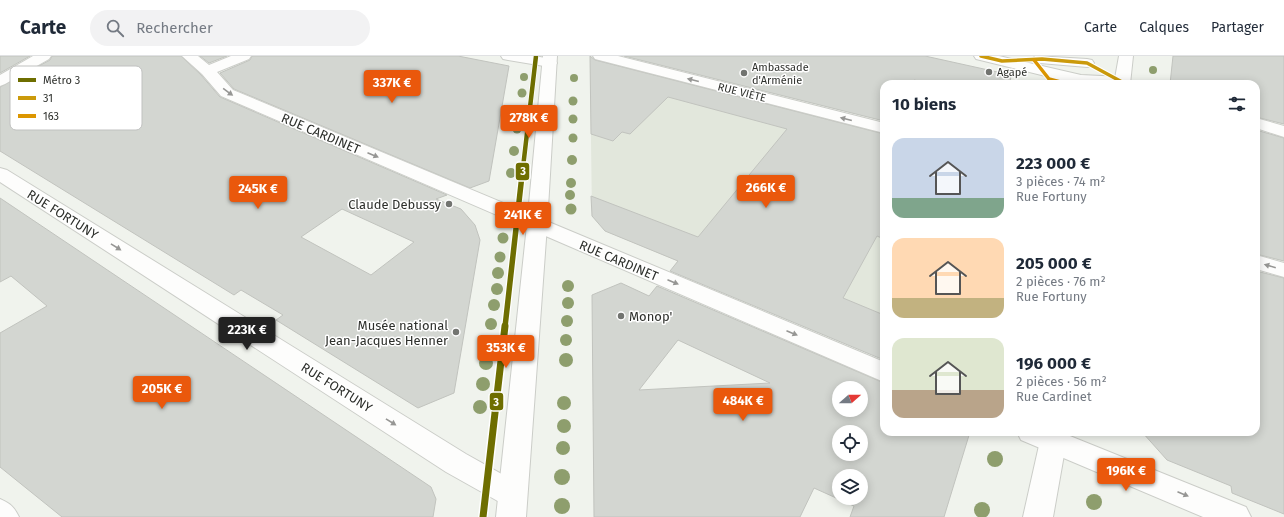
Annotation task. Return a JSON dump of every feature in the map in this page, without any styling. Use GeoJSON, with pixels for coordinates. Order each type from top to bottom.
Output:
{"type":"FeatureCollection","features":[{"type":"Feature","properties":{"kind":"street"},"geometry":{"type":"LineString","coordinates":[[26,66],[44,56]]}},
{"type":"Feature","properties":{"kind":"street","name":"RUE CARDINET"},"geometry":{"type":"LineString","coordinates":[[189,56],[207,71],[227,93],[880,370]]}},
{"type":"Feature","properties":{"kind":"street"},"geometry":{"type":"LineString","coordinates":[[207,71],[244,56]]}},
{"type":"Feature","properties":{"kind":"street"},"geometry":{"type":"LineString","coordinates":[[508,56],[550,59],[512,506]]}},
{"type":"Feature","properties":{"kind":"street","name":"RUE VIÈTE"},"geometry":{"type":"LineString","coordinates":[[600,56],[880,127]]}},
{"type":"Feature","properties":{"kind":"street"},"geometry":{"type":"LineString","coordinates":[[981,56],[1081,80]]}},
{"type":"Feature","properties":{"kind":"street"},"geometry":{"type":"LineString","coordinates":[[1125,80],[1126,56]]}},
{"type":"Feature","properties":{"kind":"street"},"geometry":{"type":"LineString","coordinates":[[1002,61],[1041,58],[1081,59],[1120,80]]}},
{"type":"Feature","properties":{"kind":"street"},"geometry":{"type":"LineString","coordinates":[[1041,58],[1053,73]]}},
{"type":"Feature","properties":{"kind":"street"},"geometry":{"type":"LineString","coordinates":[[0,81],[10,75]]}},
{"type":"Feature","properties":{"kind":"street"},"geometry":{"type":"LineString","coordinates":[[1260,124],[1284,132]]}},
{"type":"Feature","properties":{"kind":"street","name":"RUE FORTUNY"},"geometry":{"type":"LineString","coordinates":[[0,174],[456,462],[512,506]]}},
{"type":"Feature","properties":{"kind":"street"},"geometry":{"type":"LineString","coordinates":[[1260,263],[1284,270]]}},
{"type":"Feature","properties":{"kind":"street"},"geometry":{"type":"LineString","coordinates":[[1038,517],[1046,436]]}},
{"type":"Feature","properties":{"kind":"street"},"geometry":{"type":"LineString","coordinates":[[1048,436],[1236,517]]}},
{"type":"Feature","properties":{"kind":"street"},"geometry":{"type":"LineString","coordinates":[[0,513],[4,517]]}},
{"type":"Feature","properties":{"kind":"shaded area"},"geometry":{"type":"Polygon","coordinates":[[[590,66],[880,138],[880,348],[675,265],[677,261],[605,231],[592,216],[590,66]]]}},
{"type":"Feature","properties":{"kind":"building"},"geometry":{"type":"Polygon","coordinates":[[[0,56],[30,56],[10,66],[0,73],[0,56]]]}},
{"type":"Feature","properties":{"kind":"building"},"geometry":{"type":"Polygon","coordinates":[[[52,56],[181,56],[201,75],[220,97],[447,195],[436,199],[461,209],[475,225],[480,240],[454,393],[418,408],[276,320],[283,315],[241,290],[234,295],[0,151],[0,87],[10,82],[10,130],[142,130],[142,66],[39,66],[50,60],[52,56]],[[342,209],[301,237],[371,275],[414,242],[342,209]]]}},
{"type":"Feature","properties":{"kind":"building"},"geometry":{"type":"Polygon","coordinates":[[[200,56],[227,56],[209,63],[200,56]]]}},
{"type":"Feature","properties":{"kind":"building"},"geometry":{"type":"Polygon","coordinates":[[[252,56],[458,56],[509,66],[489,181],[470,188],[234,89],[220,73],[250,60],[252,56]]]}},
{"type":"Feature","properties":{"kind":"building"},"geometry":{"type":"Polygon","coordinates":[[[590,56],[595,60],[880,133],[880,237],[877,236],[843,298],[880,313],[880,358],[670,271],[678,261],[605,231],[592,216],[591,196],[698,237],[787,129],[668,97],[630,134],[622,132],[613,141],[591,134],[590,56]]]}},
{"type":"Feature","properties":{"kind":"building"},"geometry":{"type":"Polygon","coordinates":[[[624,56],[925,56],[1011,75],[1010,80],[880,80],[880,120],[624,56]]]}},
{"type":"Feature","properties":{"kind":"building"},"geometry":{"type":"Polygon","coordinates":[[[1173,56],[1284,56],[1284,124],[1260,118],[1260,80],[1170,80],[1173,56]]]}},
{"type":"Feature","properties":{"kind":"building"},"geometry":{"type":"Polygon","coordinates":[[[1260,131],[1284,138],[1284,261],[1260,255],[1260,131]]]}},
{"type":"Feature","properties":{"kind":"building"},"geometry":{"type":"Polygon","coordinates":[[[0,198],[431,487],[436,499],[433,517],[62,517],[0,467],[0,333],[47,306],[11,276],[0,282],[0,198]]]}},
{"type":"Feature","properties":{"kind":"building"},"geometry":{"type":"Polygon","coordinates":[[[1260,272],[1284,278],[1284,514],[1232,493],[1231,486],[1167,460],[1146,436],[1260,436],[1260,272]]]}},
{"type":"Feature","properties":{"kind":"building"},"geometry":{"type":"Polygon","coordinates":[[[621,283],[649,296],[657,286],[880,381],[880,436],[969,436],[944,517],[850,517],[854,506],[852,505],[868,505],[868,469],[832,469],[832,496],[814,488],[800,517],[594,517],[592,295],[621,283]],[[678,340],[639,390],[770,383],[678,340]]]}},
{"type":"Feature","properties":{"kind":"metro line","name":"3"},"geometry":{"type":"LineString","coordinates":[[483,517],[536,56]]}},
{"type":"Feature","properties":{"kind":"transit line","name":"31"},"geometry":{"type":"LineString","coordinates":[[981,56],[1002,61],[1042,59],[1087,63],[1118,80]]}},
{"type":"Feature","properties":{"kind":"transit line","name":"163"},"geometry":{"type":"LineString","coordinates":[[1034,60],[1049,79],[1053,80]]}},
{"type":"Feature","properties":{"kind":"place","name":"Agapé"},"geometry":{"type":"Point","coordinates":[989,72]}},
{"type":"Feature","properties":{"kind":"place","name":"Ambassade d'Arménie"},"geometry":{"type":"Point","coordinates":[744,73]}},
{"type":"Feature","properties":{"kind":"place","name":"Claude Debussy"},"geometry":{"type":"Point","coordinates":[449,204]}},
{"type":"Feature","properties":{"kind":"place","name":"Monop'"},"geometry":{"type":"Point","coordinates":[621,316]}},
{"type":"Feature","properties":{"kind":"place","name":"Musée national Jean-Jacques Henner"},"geometry":{"type":"Point","coordinates":[456,332]}}]}
